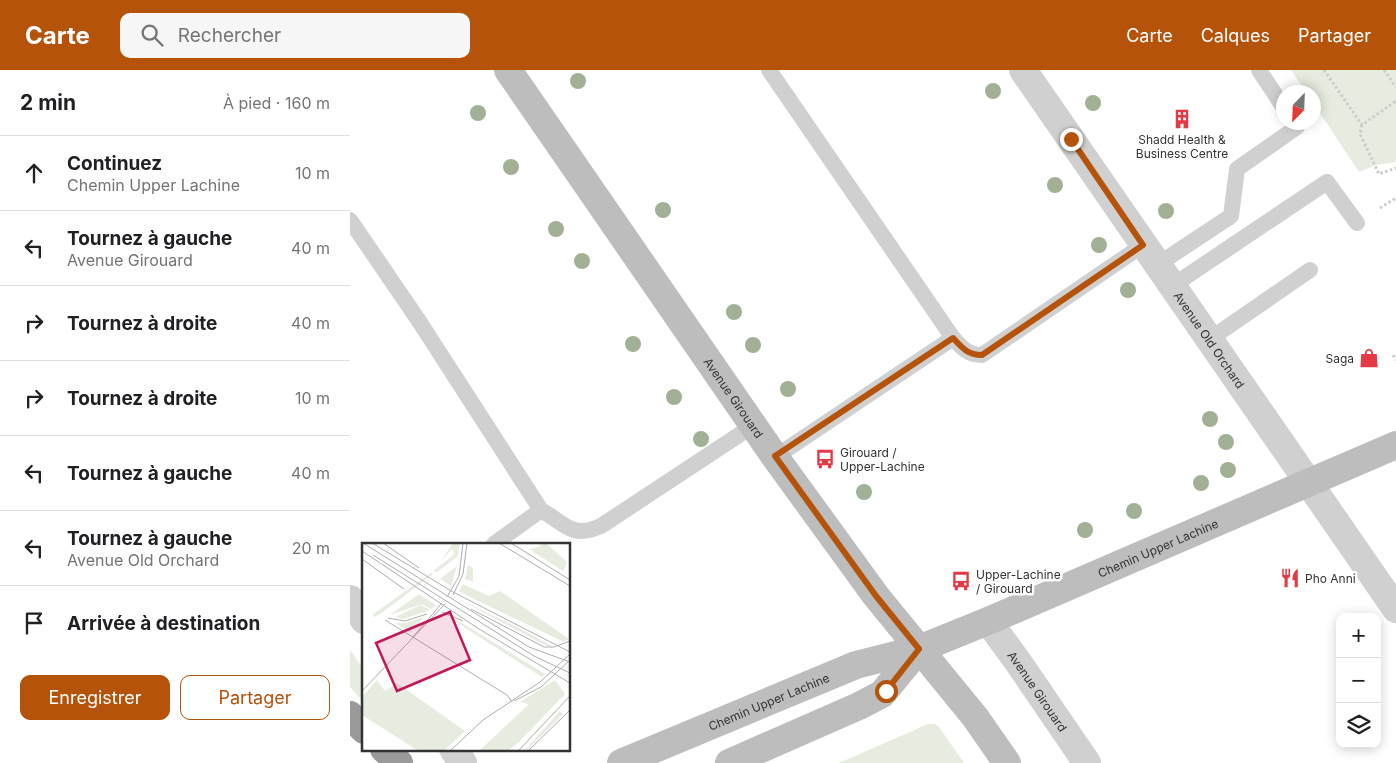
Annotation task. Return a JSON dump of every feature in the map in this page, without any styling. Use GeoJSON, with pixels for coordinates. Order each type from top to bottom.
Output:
{"type":"FeatureCollection","features":[{"type":"Feature","properties":{"kind":"highway"},"geometry":{"type":"LineString","coordinates":[[350,716],[362,728]]}},
{"type":"Feature","properties":{"kind":"highway"},"geometry":{"type":"LineString","coordinates":[[385,750],[400,763]]}},
{"type":"Feature","properties":{"kind":"main road","name":"Avenue Girouard"},"geometry":{"type":"LineString","coordinates":[[508,70],[775,456],[876,596],[975,717],[1007,763]]}},
{"type":"Feature","properties":{"kind":"main road","name":"Chemin Upper Lachine"},"geometry":{"type":"LineString","coordinates":[[621,763],[856,665],[919,649],[988,621],[1396,445]]}},
{"type":"Feature","properties":{"kind":"main road","name":"Chemin Upper Lachine"},"geometry":{"type":"LineString","coordinates":[[729,763],[860,706],[882,694],[919,649]]}},
{"type":"Feature","properties":{"kind":"street","name":"Avenue Old Orchard"},"geometry":{"type":"LineString","coordinates":[[1024,70],[1396,609]]}},
{"type":"Feature","properties":{"kind":"street"},"geometry":{"type":"LineString","coordinates":[[350,599],[362,617]]}},
{"type":"Feature","properties":{"kind":"street","name":"Avenue Girouard"},"geometry":{"type":"LineString","coordinates":[[988,621],[1087,763]]}},
{"type":"Feature","properties":{"kind":"street"},"geometry":{"type":"LineString","coordinates":[[454,750],[463,763]]}},
{"type":"Feature","properties":{"kind":"lane"},"geometry":{"type":"LineString","coordinates":[[769,70],[953,338],[963,350],[973,355],[982,355],[1157,265],[1327,182],[1357,223]]}},
{"type":"Feature","properties":{"kind":"lane"},"geometry":{"type":"LineString","coordinates":[[1259,70],[1276,96]]}},
{"type":"Feature","properties":{"kind":"lane"},"geometry":{"type":"LineString","coordinates":[[1157,265],[1231,216],[1237,169],[1292,130]]}},
{"type":"Feature","properties":{"kind":"lane"},"geometry":{"type":"LineString","coordinates":[[350,220],[419,321],[541,510],[567,528],[579,532],[588,532],[601,526],[754,425]]}},
{"type":"Feature","properties":{"kind":"lane"},"geometry":{"type":"LineString","coordinates":[[1210,340],[1310,270]]}},
{"type":"Feature","properties":{"kind":"lane"},"geometry":{"type":"LineString","coordinates":[[775,456],[953,338]]}},
{"type":"Feature","properties":{"kind":"lane"},"geometry":{"type":"LineString","coordinates":[[495,543],[541,510]]}},
{"type":"Feature","properties":{"kind":"path"},"geometry":{"type":"LineString","coordinates":[[1324,70],[1362,125]]}},
{"type":"Feature","properties":{"kind":"path"},"geometry":{"type":"LineString","coordinates":[[1384,70],[1396,87]]}},
{"type":"Feature","properties":{"kind":"path"},"geometry":{"type":"LineString","coordinates":[[1396,101],[1362,125],[1360,134],[1379,174],[1396,168]]}},
{"type":"Feature","properties":{"kind":"path"},"geometry":{"type":"LineString","coordinates":[[1381,207],[1396,198]]}},
{"type":"Feature","properties":{"kind":"path"},"geometry":{"type":"LineString","coordinates":[[1393,355],[1396,360]]}},
{"type":"Feature","properties":{"kind":"shaded area"},"geometry":{"type":"Polygon","coordinates":[[[1291,70],[1396,70],[1396,162],[1376,165],[1359,172],[1321,115],[1321,85],[1301,85],[1291,70]]]}},
{"type":"Feature","properties":{"kind":"shaded area"},"geometry":{"type":"Polygon","coordinates":[[[350,650],[362,667],[362,701],[350,687],[350,650]]]}},
{"type":"Feature","properties":{"kind":"shaded area"},"geometry":{"type":"Polygon","coordinates":[[[928,724],[935,724],[939,727],[964,763],[839,763],[928,724]]]}},
{"type":"Feature","properties":{"kind":"place","name":"Shadd Health & Business Centre"},"geometry":{"type":"Point","coordinates":[1182,119]}},
{"type":"Feature","properties":{"kind":"place","name":"Saga"},"geometry":{"type":"Point","coordinates":[1369,358]}},
{"type":"Feature","properties":{"kind":"place","name":"Girouard / Upper-Lachine"},"geometry":{"type":"Point","coordinates":[825,459]}},
{"type":"Feature","properties":{"kind":"place","name":"Pho Anni"},"geometry":{"type":"Point","coordinates":[1290,578]}},
{"type":"Feature","properties":{"kind":"place","name":"Upper-Lachine / Girouard"},"geometry":{"type":"Point","coordinates":[961,581]}},
{"type":"Feature","properties":{"kind":"route"},"geometry":{"type":"LineString","coordinates":[[886,691],[919,649],[876,596],[775,456],[953,338],[963,350],[973,355],[982,355],[1143,245],[1071,139]]}}]}
